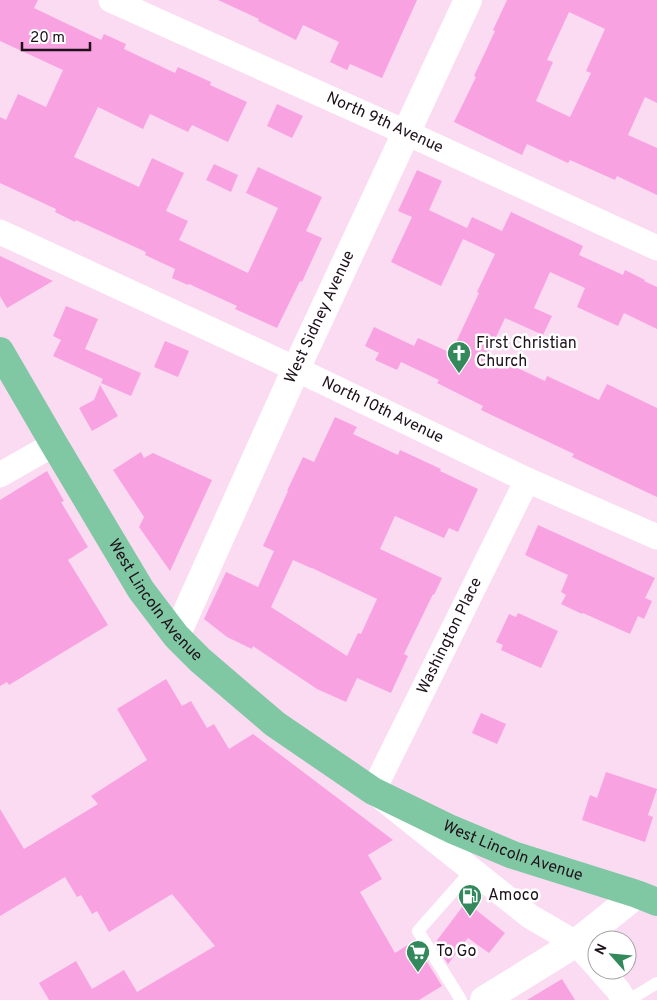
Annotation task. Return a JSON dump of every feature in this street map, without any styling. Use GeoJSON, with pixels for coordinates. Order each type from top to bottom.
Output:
{"type":"FeatureCollection","features":[{"type":"Feature","properties":{"kind":"main road","name":"West Lincoln Avenue"},"geometry":{"type":"LineString","coordinates":[[0,351],[141,590],[176,636],[200,660],[275,724],[373,791],[451,829],[513,855],[647,898]]}},
{"type":"Feature","properties":{"kind":"street","name":"North 9th Avenue"},"geometry":{"type":"LineString","coordinates":[[111,0],[657,248]]}},
{"type":"Feature","properties":{"kind":"street","name":"West Sidney Avenue"},"geometry":{"type":"LineString","coordinates":[[176,636],[296,369],[468,0]]}},
{"type":"Feature","properties":{"kind":"street","name":"North 10th Avenue"},"geometry":{"type":"LineString","coordinates":[[0,232],[296,369],[527,480],[657,537]]}},
{"type":"Feature","properties":{"kind":"street"},"geometry":{"type":"LineString","coordinates":[[0,475],[54,444]]}},
{"type":"Feature","properties":{"kind":"street","name":"Washington Place"},"geometry":{"type":"LineString","coordinates":[[373,791],[527,480]]}},
{"type":"Feature","properties":{"kind":"street","name":"West Lincoln Avenue"},"geometry":{"type":"LineString","coordinates":[[373,791],[531,917],[576,943],[587,955]]}},
{"type":"Feature","properties":{"kind":"street"},"geometry":{"type":"LineString","coordinates":[[484,1000],[647,898]]}},
{"type":"Feature","properties":{"kind":"street"},"geometry":{"type":"LineString","coordinates":[[609,980],[624,1000]]}},
{"type":"Feature","properties":{"kind":"lane"},"geometry":{"type":"LineString","coordinates":[[461,1000],[418,931],[472,870]]}},
{"type":"Feature","properties":{"kind":"lane"},"geometry":{"type":"LineString","coordinates":[[628,1000],[657,983]]}},
{"type":"Feature","properties":{"kind":"building"},"geometry":{"type":"Polygon","coordinates":[[[0,0],[38,0],[34,8],[101,40],[104,34],[126,44],[124,49],[175,73],[178,67],[211,82],[210,85],[247,102],[228,142],[192,125],[188,132],[150,114],[143,129],[98,107],[74,157],[139,187],[152,158],[184,173],[166,211],[188,221],[179,240],[248,273],[278,208],[246,193],[258,167],[322,197],[306,231],[322,238],[302,282],[300,281],[277,328],[235,309],[237,306],[172,278],[175,269],[145,255],[146,252],[76,220],[75,222],[55,212],[56,209],[0,183],[0,117],[6,120],[18,94],[46,107],[63,70],[0,41],[0,0]]]}},
{"type":"Feature","properties":{"kind":"building"},"geometry":{"type":"Polygon","coordinates":[[[218,0],[417,0],[382,78],[350,64],[347,70],[330,62],[339,42],[303,25],[296,40],[258,21],[259,19],[218,0]]]}},
{"type":"Feature","properties":{"kind":"building"},"geometry":{"type":"Polygon","coordinates":[[[507,0],[657,0],[657,103],[645,97],[628,135],[657,148],[657,195],[617,176],[615,180],[570,160],[568,163],[527,144],[522,155],[454,122],[476,77],[474,76],[495,31],[493,30],[507,0]],[[569,12],[547,60],[553,62],[536,101],[570,117],[591,73],[586,71],[605,29],[569,12]]]}},
{"type":"Feature","properties":{"kind":"building"},"geometry":{"type":"Polygon","coordinates":[[[277,104],[303,116],[292,138],[267,126],[277,104]]]}},
{"type":"Feature","properties":{"kind":"building"},"geometry":{"type":"Polygon","coordinates":[[[214,164],[238,175],[231,192],[206,180],[214,164]]]}},
{"type":"Feature","properties":{"kind":"building"},"geometry":{"type":"Polygon","coordinates":[[[417,170],[442,181],[429,210],[467,228],[472,217],[502,231],[511,212],[583,246],[579,255],[623,275],[625,270],[657,287],[657,329],[624,313],[618,326],[577,307],[585,288],[550,272],[534,308],[552,316],[543,335],[505,318],[488,354],[545,381],[547,376],[599,400],[607,384],[657,408],[657,497],[572,457],[574,454],[481,410],[483,406],[437,383],[439,380],[401,362],[397,370],[375,360],[379,353],[365,346],[374,327],[414,346],[418,338],[451,353],[495,254],[463,239],[441,286],[391,262],[412,217],[398,211],[417,170]]]}},
{"type":"Feature","properties":{"kind":"building"},"geometry":{"type":"Polygon","coordinates":[[[0,256],[53,281],[7,308],[0,296],[0,256]]]}},
{"type":"Feature","properties":{"kind":"building"},"geometry":{"type":"Polygon","coordinates":[[[66,306],[98,319],[85,349],[141,373],[131,396],[101,383],[103,379],[53,356],[61,340],[53,336],[66,306]]]}},
{"type":"Feature","properties":{"kind":"building"},"geometry":{"type":"Polygon","coordinates":[[[165,341],[189,351],[178,377],[154,367],[165,341]]]}},
{"type":"Feature","properties":{"kind":"building"},"geometry":{"type":"Polygon","coordinates":[[[100,385],[118,416],[92,431],[79,408],[94,400],[100,385]]]}},
{"type":"Feature","properties":{"kind":"building"},"geometry":{"type":"Polygon","coordinates":[[[335,417],[357,427],[353,434],[398,455],[400,450],[478,489],[458,532],[449,528],[444,538],[395,516],[380,549],[442,578],[404,654],[408,656],[391,693],[357,678],[346,702],[317,689],[253,646],[252,649],[227,637],[204,619],[226,572],[258,587],[274,551],[263,546],[287,491],[303,457],[314,462],[335,417]],[[293,560],[271,607],[347,656],[358,633],[361,634],[377,599],[293,560]]]}},
{"type":"Feature","properties":{"kind":"building"},"geometry":{"type":"Polygon","coordinates":[[[141,452],[144,458],[153,453],[212,480],[170,571],[139,527],[144,517],[113,470],[141,452]]]}},
{"type":"Feature","properties":{"kind":"building"},"geometry":{"type":"Polygon","coordinates":[[[47,471],[64,501],[61,502],[88,547],[68,560],[108,625],[9,685],[7,682],[0,686],[0,500],[47,471]]]}},
{"type":"Feature","properties":{"kind":"building"},"geometry":{"type":"Polygon","coordinates":[[[538,525],[655,578],[645,598],[652,601],[644,619],[638,616],[630,634],[561,604],[566,595],[561,592],[568,575],[525,555],[538,525]]]}},
{"type":"Feature","properties":{"kind":"building"},"geometry":{"type":"Polygon","coordinates":[[[518,613],[558,631],[541,668],[501,650],[503,645],[496,642],[509,614],[516,617],[518,613]]]}},
{"type":"Feature","properties":{"kind":"building"},"geometry":{"type":"Polygon","coordinates":[[[166,679],[182,706],[191,701],[207,728],[214,724],[229,749],[253,734],[393,840],[368,855],[382,879],[360,892],[395,953],[414,941],[442,986],[419,1000],[49,1000],[39,983],[76,961],[92,989],[124,970],[137,992],[215,946],[172,894],[109,932],[97,911],[92,914],[81,895],[77,897],[65,877],[0,916],[0,809],[24,849],[98,804],[91,796],[147,760],[117,709],[166,679]]]}},
{"type":"Feature","properties":{"kind":"building"},"geometry":{"type":"Polygon","coordinates":[[[481,713],[506,724],[497,744],[472,733],[481,713]]]}},
{"type":"Feature","properties":{"kind":"building"},"geometry":{"type":"Polygon","coordinates":[[[606,772],[657,789],[648,815],[653,817],[645,842],[582,820],[590,795],[597,798],[606,772]]]}},
{"type":"Feature","properties":{"kind":"building","name":"Amoco"},"geometry":{"type":"Polygon","coordinates":[[[466,902],[505,933],[489,953],[468,938],[448,964],[435,943],[466,902]]]}},
{"type":"Feature","properties":{"kind":"building"},"geometry":{"type":"Polygon","coordinates":[[[562,979],[575,1000],[527,1000],[562,979]]]}},
{"type":"Feature","properties":{"kind":"place","name":"First Christian Church"},"geometry":{"type":"Point","coordinates":[459,374]}},
{"type":"Feature","properties":{"kind":"place","name":"Amoco"},"geometry":{"type":"Point","coordinates":[470,917]}},
{"type":"Feature","properties":{"kind":"place","name":"To Go"},"geometry":{"type":"Point","coordinates":[418,973]}}]}
